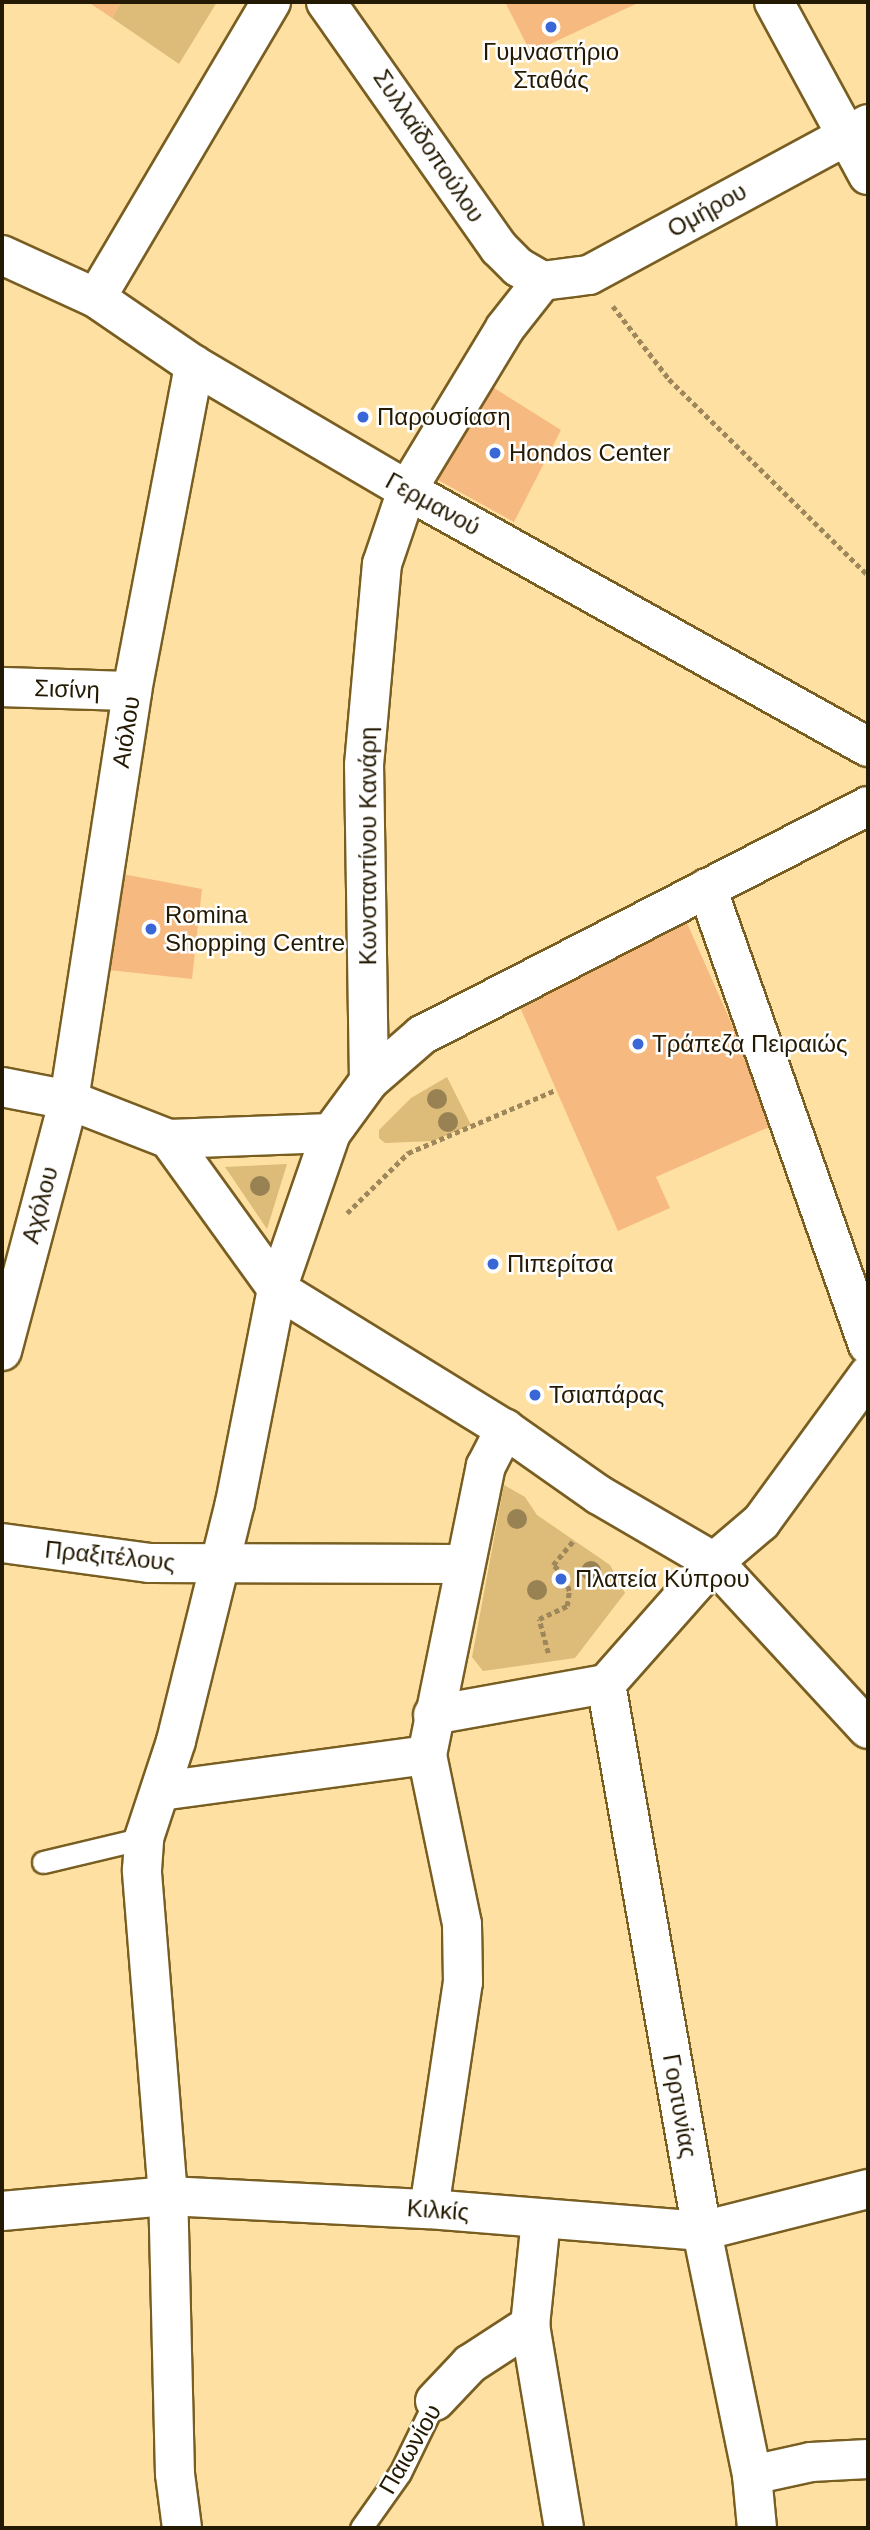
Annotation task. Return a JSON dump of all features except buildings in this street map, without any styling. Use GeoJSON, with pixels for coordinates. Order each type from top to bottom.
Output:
{"type":"FeatureCollection","features":[{"type":"Feature","properties":{"kind":"street"},"geometry":{"type":"LineString","coordinates":[[96,298],[271,2]]}},
{"type":"Feature","properties":{"kind":"street","name":"Συλλαϊδοπούλου"},"geometry":{"type":"LineString","coordinates":[[326,2],[499,248],[518,267],[542,281]]}},
{"type":"Feature","properties":{"kind":"street"},"geometry":{"type":"LineString","coordinates":[[774,2],[857,129],[868,175]]}},
{"type":"Feature","properties":{"kind":"street","name":"Ομήρου"},"geometry":{"type":"LineString","coordinates":[[542,281],[589,275],[857,129]]}},
{"type":"Feature","properties":{"kind":"street","name":"Γερμανού"},"geometry":{"type":"LineString","coordinates":[[2,255],[96,298],[194,365],[407,489],[868,747]]}},
{"type":"Feature","properties":{"kind":"street","name":"Κωνσταντίνου Κανάρη"},"geometry":{"type":"LineString","coordinates":[[369,1081],[364,765],[382,564],[407,489],[505,328],[542,281]]}},
{"type":"Feature","properties":{"kind":"street","name":"Αιόλου"},"geometry":{"type":"LineString","coordinates":[[69,1100],[132,691],[194,365]]}},
{"type":"Feature","properties":{"kind":"street","name":"Σισίνη"},"geometry":{"type":"LineString","coordinates":[[2,687],[132,691]]}},
{"type":"Feature","properties":{"kind":"street"},"geometry":{"type":"LineString","coordinates":[[182,2528],[175,2474],[168,2196],[142,1870],[144,1838],[161,1791],[235,1503],[277,1289],[331,1133],[369,1081],[422,1035],[868,806]]}},
{"type":"Feature","properties":{"kind":"street"},"geometry":{"type":"LineString","coordinates":[[707,888],[868,1344]]}},
{"type":"Feature","properties":{"kind":"street"},"geometry":{"type":"LineString","coordinates":[[2,1087],[69,1100],[169,1139],[331,1133]]}},
{"type":"Feature","properties":{"kind":"street","name":"Αχόλου"},"geometry":{"type":"LineString","coordinates":[[2,1351],[69,1100]]}},
{"type":"Feature","properties":{"kind":"street"},"geometry":{"type":"LineString","coordinates":[[169,1139],[277,1289],[505,1429],[599,1495],[713,1562],[868,1730]]}},
{"type":"Feature","properties":{"kind":"street"},"geometry":{"type":"LineString","coordinates":[[433,1715],[606,1684],[713,1562],[761,1522],[868,1376]]}},
{"type":"Feature","properties":{"kind":"street"},"geometry":{"type":"LineString","coordinates":[[429,2209],[463,1982],[462,1924],[427,1755],[433,1715],[486,1466],[505,1429]]}},
{"type":"Feature","properties":{"kind":"street","name":"Πραξιτέλους"},"geometry":{"type":"LineString","coordinates":[[2,1544],[149,1563],[464,1564]]}},
{"type":"Feature","properties":{"kind":"street","name":"Γορτυνίας"},"geometry":{"type":"LineString","coordinates":[[606,1684],[702,2231],[752,2475],[757,2528]]}},
{"type":"Feature","properties":{"kind":"street"},"geometry":{"type":"LineString","coordinates":[[161,1791],[427,1755]]}},
{"type":"Feature","properties":{"kind":"street","name":"Κιλκίς"},"geometry":{"type":"LineString","coordinates":[[2,2211],[168,2196],[429,2209],[702,2231],[868,2189]]}},
{"type":"Feature","properties":{"kind":"street"},"geometry":{"type":"LineString","coordinates":[[541,2218],[530,2325],[564,2528]]}},
{"type":"Feature","properties":{"kind":"street","name":"Παιωνίου"},"geometry":{"type":"LineString","coordinates":[[435,2401],[470,2364],[530,2325]]}},
{"type":"Feature","properties":{"kind":"street"},"geometry":{"type":"LineString","coordinates":[[752,2475],[811,2462],[868,2459]]}},
{"type":"Feature","properties":{"kind":"lane"},"geometry":{"type":"LineString","coordinates":[[43,1862],[144,1838]]}},
{"type":"Feature","properties":{"kind":"lane","name":"Παιωνίου"},"geometry":{"type":"LineString","coordinates":[[361,2528],[400,2473],[435,2401]]}},
{"type":"Feature","properties":{"kind":"path"},"geometry":{"type":"LineString","coordinates":[[589,275],[668,379],[868,575]]}},
{"type":"Feature","properties":{"kind":"path"},"geometry":{"type":"LineString","coordinates":[[339,1221],[408,1153],[556,1090]]}},
{"type":"Feature","properties":{"kind":"path"},"geometry":{"type":"LineString","coordinates":[[551,1662],[539,1619],[566,1606],[569,1591],[564,1575],[553,1565],[573,1541]]}},
{"type":"Feature","properties":{"kind":"shaded area"},"geometry":{"type":"Polygon","coordinates":[[[121,2],[217,2],[179,64],[112,18],[121,2]]]}},
{"type":"Feature","properties":{"kind":"shaded area"},"geometry":{"type":"Polygon","coordinates":[[[447,1077],[471,1125],[433,1141],[385,1143],[379,1138],[379,1130],[411,1098],[447,1077]]]}},
{"type":"Feature","properties":{"kind":"shaded area"},"geometry":{"type":"Polygon","coordinates":[[[287,1164],[267,1229],[225,1167],[287,1164]]]}},
{"type":"Feature","properties":{"kind":"shaded area","name":"Πλατεία Κύπρου"},"geometry":{"type":"Polygon","coordinates":[[[504,1485],[525,1497],[537,1515],[610,1565],[625,1593],[575,1658],[483,1671],[472,1657],[504,1485]]]}},
{"type":"Feature","properties":{"kind":"place","name":"Γυμναστήριο Σταθάς"},"geometry":{"type":"Point","coordinates":[551,27]}},
{"type":"Feature","properties":{"kind":"place","name":"Παρουσίαση"},"geometry":{"type":"Point","coordinates":[363,417]}},
{"type":"Feature","properties":{"kind":"place","name":"Hondos Center"},"geometry":{"type":"Point","coordinates":[495,453]}},
{"type":"Feature","properties":{"kind":"place","name":"Romina Shopping Centre"},"geometry":{"type":"Point","coordinates":[151,929]}},
{"type":"Feature","properties":{"kind":"place","name":"Τράπεζα Πειραιώς"},"geometry":{"type":"Point","coordinates":[638,1044]}},
{"type":"Feature","properties":{"kind":"place","name":"Πιπερίτσα"},"geometry":{"type":"Point","coordinates":[493,1264]}},
{"type":"Feature","properties":{"kind":"place","name":"Τσιαπάρας"},"geometry":{"type":"Point","coordinates":[535,1395]}},
{"type":"Feature","properties":{"kind":"place","name":"Πλατεία Κύπρου"},"geometry":{"type":"Point","coordinates":[561,1579]}}]}
